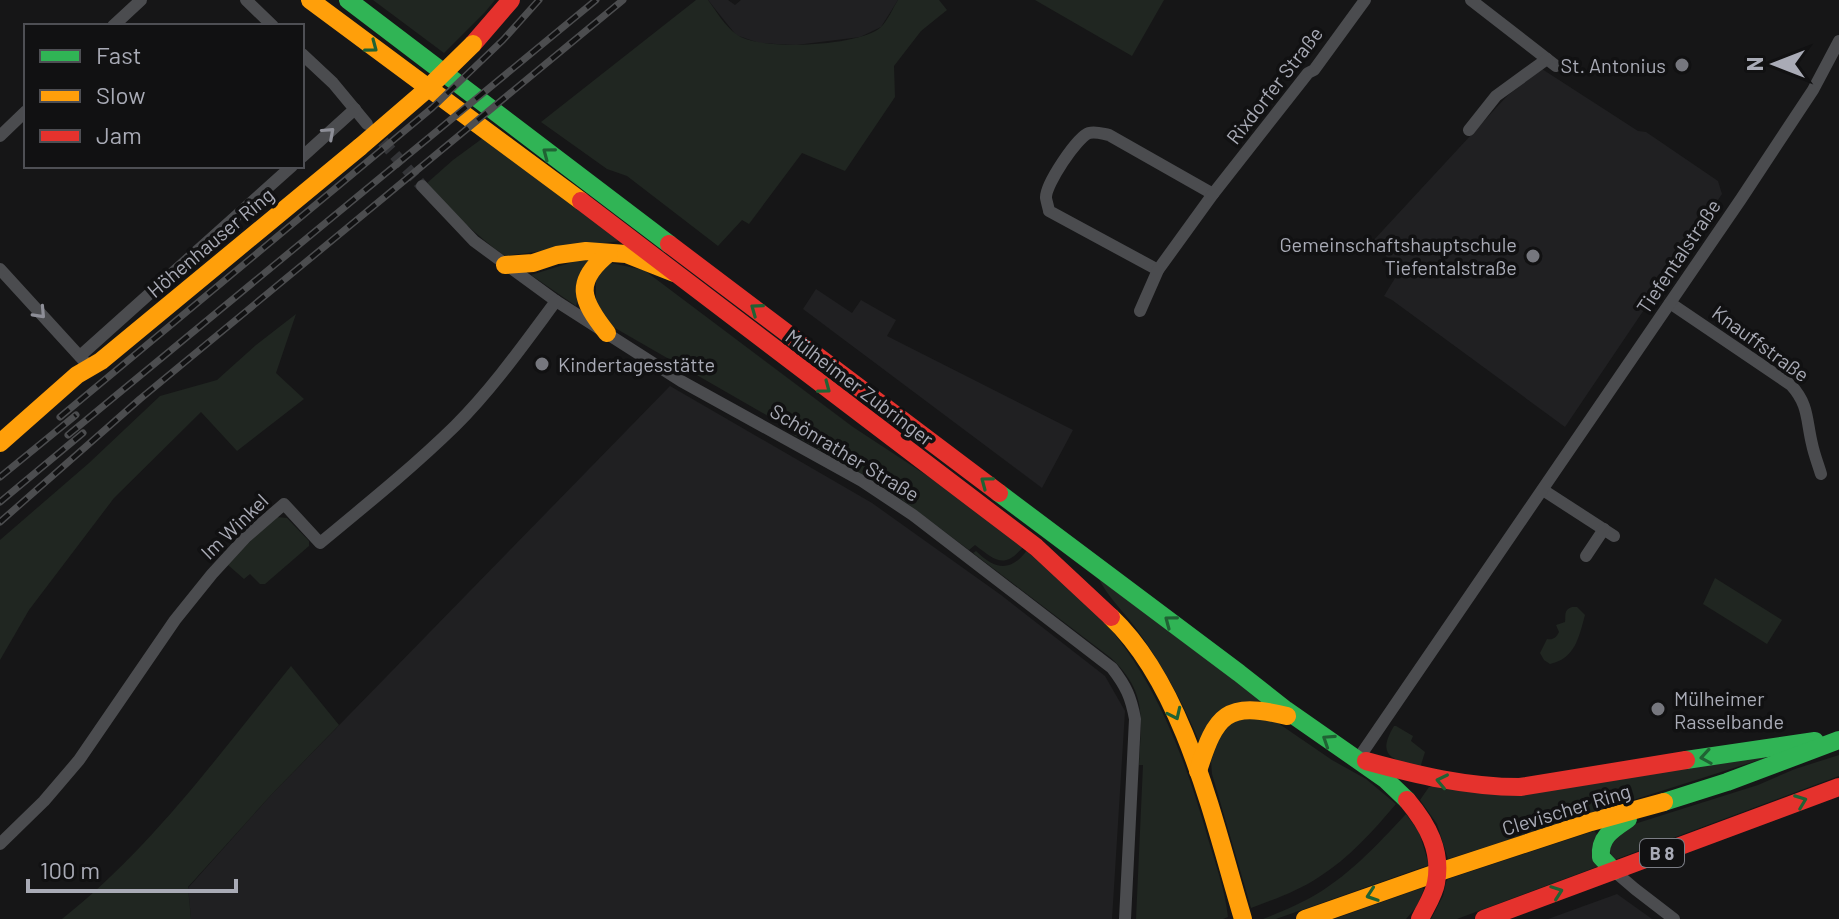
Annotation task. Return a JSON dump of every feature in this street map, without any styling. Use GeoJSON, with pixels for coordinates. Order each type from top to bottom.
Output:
{"type":"FeatureCollection","features":[{"type":"Feature","properties":{"kind":"main road","name":"Mülheimer Zubringer"},"geometry":{"type":"LineString","coordinates":[[310,0],[633,240],[1036,547],[1086,592],[1137,647],[1156,676],[1187,739],[1243,919]]}},
{"type":"Feature","properties":{"kind":"main road","name":"Mülheimer Zubringer"},"geometry":{"type":"LineString","coordinates":[[348,0],[1298,720],[1358,759]]}},
{"type":"Feature","properties":{"kind":"main road","name":"Höhenhauser Ring"},"geometry":{"type":"LineString","coordinates":[[0,443],[77,375],[84,362],[101,361],[425,91],[473,44],[511,0]]}},
{"type":"Feature","properties":{"kind":"main road"},"geometry":{"type":"LineString","coordinates":[[505,265],[533,263],[557,255],[586,251],[626,254],[674,273]]}},
{"type":"Feature","properties":{"kind":"main road"},"geometry":{"type":"LineString","coordinates":[[607,333],[587,306],[584,288],[590,271],[609,253]]}},
{"type":"Feature","properties":{"kind":"main road"},"geometry":{"type":"LineString","coordinates":[[1198,771],[1210,733],[1227,715],[1242,709],[1262,709],[1298,720]]}},
{"type":"Feature","properties":{"kind":"main road","name":"Clevischer Ring"},"geometry":{"type":"LineString","coordinates":[[1358,759],[1459,785],[1520,787],[1800,742],[1839,740]]}},
{"type":"Feature","properties":{"kind":"main road","name":"Clevischer Ring"},"geometry":{"type":"LineString","coordinates":[[1305,919],[1591,822],[1727,782],[1839,740]]}},
{"type":"Feature","properties":{"kind":"main road"},"geometry":{"type":"LineString","coordinates":[[1358,759],[1409,801],[1434,839],[1439,872],[1433,896],[1420,919]]}},
{"type":"Feature","properties":{"kind":"main road","name":"B 8"},"geometry":{"type":"LineString","coordinates":[[1484,919],[1839,787]]}},
{"type":"Feature","properties":{"kind":"main road","name":"B 8"},"geometry":{"type":"LineString","coordinates":[[1614,871],[1601,857],[1600,843],[1609,831],[1645,808]]}},
{"type":"Feature","properties":{"kind":"street"},"geometry":{"type":"LineString","coordinates":[[115,24],[141,0]]}},
{"type":"Feature","properties":{"kind":"street"},"geometry":{"type":"LineString","coordinates":[[246,0],[271,24]]}},
{"type":"Feature","properties":{"kind":"street","name":"Rixdorfer Straße"},"geometry":{"type":"LineString","coordinates":[[1140,311],[1158,270],[1213,194],[1308,73],[1314,70],[1365,0]]}},
{"type":"Feature","properties":{"kind":"street"},"geometry":{"type":"LineString","coordinates":[[1469,130],[1496,96],[1551,62],[1471,0]]}},
{"type":"Feature","properties":{"kind":"street","name":"Tiefentalstraße"},"geometry":{"type":"LineString","coordinates":[[1358,759],[1741,199],[1826,68],[1839,41]]}},
{"type":"Feature","properties":{"kind":"street"},"geometry":{"type":"LineString","coordinates":[[304,56],[333,83],[367,124]]}},
{"type":"Feature","properties":{"kind":"street"},"geometry":{"type":"LineString","coordinates":[[1826,68],[1838,77]]}},
{"type":"Feature","properties":{"kind":"street"},"geometry":{"type":"LineString","coordinates":[[304,155],[355,109]]}},
{"type":"Feature","properties":{"kind":"street"},"geometry":{"type":"LineString","coordinates":[[0,136],[24,113]]}},
{"type":"Feature","properties":{"kind":"street"},"geometry":{"type":"LineString","coordinates":[[1158,270],[1049,211],[1045,198],[1049,186],[1074,146],[1090,133],[1109,135],[1213,194]]}},
{"type":"Feature","properties":{"kind":"street","name":"Höhenhauser Ring"},"geometry":{"type":"LineString","coordinates":[[84,362],[290,168]]}},
{"type":"Feature","properties":{"kind":"street","name":"Schönrather Straße"},"geometry":{"type":"LineString","coordinates":[[422,186],[474,241],[556,301],[681,381],[862,481],[913,515],[1112,668],[1131,698],[1135,719],[1125,919]]}},
{"type":"Feature","properties":{"kind":"street"},"geometry":{"type":"LineString","coordinates":[[0,269],[84,362]]}},
{"type":"Feature","properties":{"kind":"street","name":"Im Winkel"},"geometry":{"type":"LineString","coordinates":[[0,844],[44,801],[79,760],[175,620],[246,537],[284,504],[320,543],[457,424],[509,364],[556,301]]}},
{"type":"Feature","properties":{"kind":"street","name":"Knauffstraße"},"geometry":{"type":"LineString","coordinates":[[1670,303],[1791,385],[1802,397],[1821,474]]}},
{"type":"Feature","properties":{"kind":"street"},"geometry":{"type":"LineString","coordinates":[[1543,490],[1609,532],[1586,556]]}},
{"type":"Feature","properties":{"kind":"street"},"geometry":{"type":"LineString","coordinates":[[1614,871],[1674,919]]}},
{"type":"Feature","properties":{"kind":"shaded area"},"geometry":{"type":"Polygon","coordinates":[[[373,0],[495,0],[444,53],[373,0]]]}},
{"type":"Feature","properties":{"kind":"shaded area"},"geometry":{"type":"Polygon","coordinates":[[[696,0],[708,0],[724,23],[748,40],[787,45],[833,42],[870,33],[884,24],[898,0],[939,0],[947,10],[921,31],[894,66],[895,97],[845,171],[802,153],[749,224],[742,220],[718,246],[627,176],[607,169],[541,122],[696,0]]]}},
{"type":"Feature","properties":{"kind":"shaded area"},"geometry":{"type":"Polygon","coordinates":[[[708,0],[728,0],[735,5],[741,0],[898,0],[881,27],[860,37],[796,45],[759,43],[736,35],[708,0]]]}},
{"type":"Feature","properties":{"kind":"shaded area"},"geometry":{"type":"Polygon","coordinates":[[[1035,0],[1164,0],[1132,56],[1035,0]]]}},
{"type":"Feature","properties":{"kind":"shaded area","name":"Gemeinschaftshauptschule Tiefentalstraße"},"geometry":{"type":"Polygon","coordinates":[[[1542,69],[1638,131],[1646,132],[1718,181],[1722,194],[1565,427],[1384,296],[1400,270],[1372,242],[1508,95],[1542,69]]]}},
{"type":"Feature","properties":{"kind":"shaded area"},"geometry":{"type":"Polygon","coordinates":[[[483,138],[619,241],[505,256],[494,248],[463,222],[427,183],[483,138]]]}},
{"type":"Feature","properties":{"kind":"shaded area"},"geometry":{"type":"Polygon","coordinates":[[[592,256],[576,306],[531,275],[592,256]]]}},
{"type":"Feature","properties":{"kind":"shaded area"},"geometry":{"type":"Polygon","coordinates":[[[611,263],[644,270],[853,427],[952,492],[1023,547],[1005,560],[994,558],[975,545],[969,550],[889,490],[792,434],[794,431],[615,328],[596,311],[596,274],[611,263]]]}},
{"type":"Feature","properties":{"kind":"shaded area"},"geometry":{"type":"Polygon","coordinates":[[[816,289],[852,313],[861,300],[896,320],[887,336],[1073,430],[1042,488],[803,309],[816,289]]]}},
{"type":"Feature","properties":{"kind":"shaded area"},"geometry":{"type":"Polygon","coordinates":[[[296,314],[276,373],[304,399],[237,451],[201,412],[114,498],[29,610],[0,660],[0,540],[160,396],[217,380],[296,314]]]}},
{"type":"Feature","properties":{"kind":"shaded area"},"geometry":{"type":"Polygon","coordinates":[[[670,386],[872,503],[1001,595],[1105,676],[1125,711],[1112,919],[191,919],[188,888],[271,795],[670,386]]]}},
{"type":"Feature","properties":{"kind":"shaded area"},"geometry":{"type":"Polygon","coordinates":[[[276,517],[287,518],[309,541],[309,546],[265,584],[260,584],[250,574],[244,579],[228,565],[276,517]]]}},
{"type":"Feature","properties":{"kind":"shaded area"},"geometry":{"type":"Polygon","coordinates":[[[1027,550],[1091,607],[1112,631],[1131,656],[1162,710],[1196,798],[1228,917],[1136,919],[1143,765],[1139,765],[1141,720],[1137,695],[1111,658],[973,553],[976,551],[989,562],[1002,566],[1015,562],[1027,550]]]}},
{"type":"Feature","properties":{"kind":"shaded area"},"geometry":{"type":"Polygon","coordinates":[[[1098,577],[1261,700],[1199,741],[1145,640],[1098,577]]]}},
{"type":"Feature","properties":{"kind":"shaded area"},"geometry":{"type":"Polygon","coordinates":[[[1715,578],[1782,620],[1767,644],[1703,604],[1715,578]]]}},
{"type":"Feature","properties":{"kind":"shaded area"},"geometry":{"type":"Polygon","coordinates":[[[1577,607],[1585,615],[1578,639],[1565,657],[1550,664],[1540,653],[1547,639],[1557,636],[1556,625],[1565,622],[1566,611],[1577,607]]]}},
{"type":"Feature","properties":{"kind":"shaded area"},"geometry":{"type":"Polygon","coordinates":[[[291,666],[339,725],[188,887],[191,919],[62,919],[126,862],[155,831],[291,666]]]}},
{"type":"Feature","properties":{"kind":"shaded area"},"geometry":{"type":"Polygon","coordinates":[[[1262,715],[1366,779],[1396,804],[1360,844],[1330,870],[1295,891],[1251,908],[1212,774],[1211,761],[1225,723],[1262,715]]]}},
{"type":"Feature","properties":{"kind":"shaded area"},"geometry":{"type":"Polygon","coordinates":[[[1394,726],[1413,736],[1411,741],[1425,752],[1420,768],[1390,756],[1386,745],[1394,726]]]}},
{"type":"Feature","properties":{"kind":"shaded area"},"geometry":{"type":"Polygon","coordinates":[[[1764,755],[1765,758],[1448,859],[1437,824],[1420,800],[1429,787],[1764,755]]]}},
{"type":"Feature","properties":{"kind":"shaded area"},"geometry":{"type":"Polygon","coordinates":[[[1839,755],[1839,776],[1614,860],[1607,846],[1628,826],[1758,785],[1839,755]]]}},
{"type":"Feature","properties":{"kind":"shaded area"},"geometry":{"type":"Polygon","coordinates":[[[1406,814],[1419,832],[1429,865],[1276,919],[1263,919],[1308,899],[1336,881],[1406,814]]]}},
{"type":"Feature","properties":{"kind":"shaded area"},"geometry":{"type":"Polygon","coordinates":[[[1594,831],[1597,834],[1599,866],[1457,919],[1431,919],[1448,879],[1594,831]]]}},
{"type":"Feature","properties":{"kind":"shaded area"},"geometry":{"type":"Polygon","coordinates":[[[1422,888],[1417,906],[1406,919],[1334,919],[1422,888]]]}},
{"type":"Feature","properties":{"kind":"shaded area"},"geometry":{"type":"Polygon","coordinates":[[[1617,894],[1652,919],[1548,919],[1617,894]]]}},
{"type":"Feature","properties":{"kind":"tunnel"},"geometry":{"type":"LineString","coordinates":[[371,128],[422,186]]}},
{"type":"Feature","properties":{"kind":"railway"},"geometry":{"type":"LineString","coordinates":[[60,417],[432,108],[503,40],[539,0]]}},
{"type":"Feature","properties":{"kind":"railway"},"geometry":{"type":"LineString","coordinates":[[68,435],[596,0]]}},
{"type":"Feature","properties":{"kind":"railway"},"geometry":{"type":"LineString","coordinates":[[0,522],[140,399],[623,0]]}},
{"type":"Feature","properties":{"kind":"railway"},"geometry":{"type":"LineString","coordinates":[[0,477],[76,415]]}},
{"type":"Feature","properties":{"kind":"railway"},"geometry":{"type":"LineString","coordinates":[[0,502],[83,433]]}},
{"type":"Feature","properties":{"kind":"traffic: fast"},"geometry":{"type":"LineString","coordinates":[[348,0],[669,244]]}},
{"type":"Feature","properties":{"kind":"traffic: fast"},"geometry":{"type":"LineString","coordinates":[[999,493],[1286,710],[1385,779],[1407,800]]}},
{"type":"Feature","properties":{"kind":"traffic: fast"},"geometry":{"type":"LineString","coordinates":[[1664,802],[1839,740]]}},
{"type":"Feature","properties":{"kind":"traffic: fast"},"geometry":{"type":"LineString","coordinates":[[1686,760],[1815,741]]}},
{"type":"Feature","properties":{"kind":"traffic: fast"},"geometry":{"type":"LineString","coordinates":[[1614,871],[1601,857],[1602,844],[1612,830],[1628,819]]}},
{"type":"Feature","properties":{"kind":"traffic: slow"},"geometry":{"type":"LineString","coordinates":[[310,0],[581,201]]}},
{"type":"Feature","properties":{"kind":"traffic: slow"},"geometry":{"type":"LineString","coordinates":[[360,147],[425,91],[473,44]]}},
{"type":"Feature","properties":{"kind":"traffic: slow"},"geometry":{"type":"LineString","coordinates":[[0,443],[77,375],[101,361],[360,147]]}},
{"type":"Feature","properties":{"kind":"traffic: slow"},"geometry":{"type":"LineString","coordinates":[[505,265],[533,263],[557,255],[586,251],[626,254],[674,273]]}},
{"type":"Feature","properties":{"kind":"traffic: slow"},"geometry":{"type":"LineString","coordinates":[[607,333],[591,311],[585,292],[590,273],[609,253]]}},
{"type":"Feature","properties":{"kind":"traffic: slow"},"geometry":{"type":"LineString","coordinates":[[1111,617],[1137,646],[1178,718],[1208,800],[1243,919]]}},
{"type":"Feature","properties":{"kind":"traffic: slow"},"geometry":{"type":"LineString","coordinates":[[1198,771],[1211,736],[1226,716],[1250,710],[1287,716]]}},
{"type":"Feature","properties":{"kind":"traffic: slow"},"geometry":{"type":"LineString","coordinates":[[1305,919],[1591,822],[1664,802]]}},
{"type":"Feature","properties":{"kind":"traffic: jam"},"geometry":{"type":"LineString","coordinates":[[473,44],[511,0]]}},
{"type":"Feature","properties":{"kind":"traffic: jam"},"geometry":{"type":"LineString","coordinates":[[581,201],[1036,547],[1111,617]]}},
{"type":"Feature","properties":{"kind":"traffic: jam"},"geometry":{"type":"LineString","coordinates":[[669,244],[999,493]]}},
{"type":"Feature","properties":{"kind":"traffic: jam"},"geometry":{"type":"LineString","coordinates":[[1366,761],[1442,779],[1520,787],[1686,760]]}},
{"type":"Feature","properties":{"kind":"traffic: jam"},"geometry":{"type":"LineString","coordinates":[[1484,919],[1839,787]]}},
{"type":"Feature","properties":{"kind":"traffic: jam"},"geometry":{"type":"LineString","coordinates":[[1407,800],[1427,829],[1437,860],[1435,888],[1420,919]]}},
{"type":"Feature","properties":{"kind":"place","name":"St. Antonius"},"geometry":{"type":"Point","coordinates":[1682,65]}},
{"type":"Feature","properties":{"kind":"place","name":"Gemeinschaftshauptschule Tiefentalstraße"},"geometry":{"type":"Point","coordinates":[1533,256]}},
{"type":"Feature","properties":{"kind":"place","name":"Kindertagesstätte"},"geometry":{"type":"Point","coordinates":[542,364]}},
{"type":"Feature","properties":{"kind":"place","name":"Mülheimer Rasselbande"},"geometry":{"type":"Point","coordinates":[1658,709]}}]}
